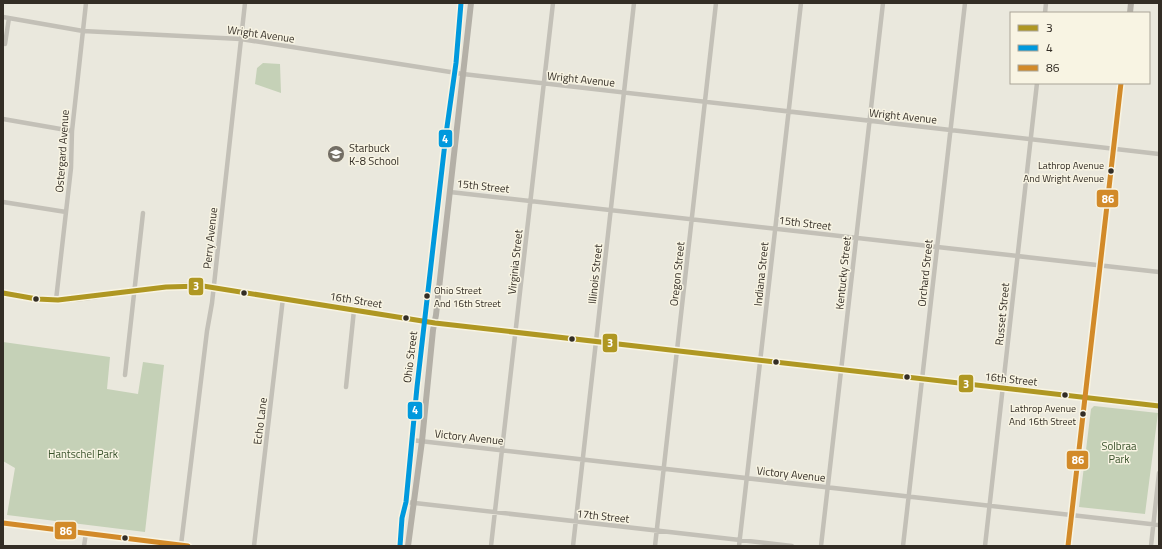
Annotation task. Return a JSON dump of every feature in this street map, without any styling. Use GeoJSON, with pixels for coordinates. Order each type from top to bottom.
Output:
{"type":"FeatureCollection","features":[{"type":"Feature","properties":{"kind":"street","name":"Ostergard Avenue"},"geometry":{"type":"LineString","coordinates":[[56,300],[71,168],[72,131],[86,3]]}},
{"type":"Feature","properties":{"kind":"street","name":"Perry Avenue"},"geometry":{"type":"LineString","coordinates":[[181,545],[207,331],[214,287],[245,3]]}},
{"type":"Feature","properties":{"kind":"street","name":"Ohio Street"},"geometry":{"type":"LineString","coordinates":[[400,546],[402,518],[406,502],[424,322],[459,34],[461,3]]}},
{"type":"Feature","properties":{"kind":"street","name":"Ohio Street"},"geometry":{"type":"LineString","coordinates":[[408,546],[422,441],[470,3]]}},
{"type":"Feature","properties":{"kind":"street","name":"Virginia Street"},"geometry":{"type":"LineString","coordinates":[[491,546],[553,3]]}},
{"type":"Feature","properties":{"kind":"street","name":"Illinois Street"},"geometry":{"type":"LineString","coordinates":[[573,546],[584,459],[634,3]]}},
{"type":"Feature","properties":{"kind":"street","name":"Oregon Street"},"geometry":{"type":"LineString","coordinates":[[655,546],[716,3]]}},
{"type":"Feature","properties":{"kind":"street","name":"Indiana Street"},"geometry":{"type":"LineString","coordinates":[[739,546],[801,3]]}},
{"type":"Feature","properties":{"kind":"street","name":"Kentucky Street"},"geometry":{"type":"LineString","coordinates":[[821,546],[883,3]]}},
{"type":"Feature","properties":{"kind":"street","name":"Orchard Street"},"geometry":{"type":"LineString","coordinates":[[903,546],[964,3]]}},
{"type":"Feature","properties":{"kind":"street","name":"Wright Avenue"},"geometry":{"type":"LineString","coordinates":[[3,17],[83,31],[241,39],[454,73],[1159,154]]}},
{"type":"Feature","properties":{"kind":"street"},"geometry":{"type":"LineString","coordinates":[[5,44],[9,18]]}},
{"type":"Feature","properties":{"kind":"street","name":"Russet Street"},"geometry":{"type":"LineString","coordinates":[[984,546],[990,505],[1037,84]]}},
{"type":"Feature","properties":{"kind":"street"},"geometry":{"type":"LineString","coordinates":[[1068,546],[1122,84]]}},
{"type":"Feature","properties":{"kind":"street"},"geometry":{"type":"LineString","coordinates":[[3,119],[72,131]]}},
{"type":"Feature","properties":{"kind":"street"},"geometry":{"type":"LineString","coordinates":[[446,134],[456,140]]}},
{"type":"Feature","properties":{"kind":"street","name":"15th Street"},"geometry":{"type":"LineString","coordinates":[[450,192],[1159,272]]}},
{"type":"Feature","properties":{"kind":"street"},"geometry":{"type":"LineString","coordinates":[[3,202],[66,212]]}},
{"type":"Feature","properties":{"kind":"street"},"geometry":{"type":"LineString","coordinates":[[125,375],[143,213]]}},
{"type":"Feature","properties":{"kind":"street","name":"16th Street"},"geometry":{"type":"LineString","coordinates":[[3,293],[38,299],[56,300],[175,285],[214,287],[424,322],[1159,406]]}},
{"type":"Feature","properties":{"kind":"street","name":"Echo Lane"},"geometry":{"type":"LineString","coordinates":[[254,546],[283,298]]}},
{"type":"Feature","properties":{"kind":"street"},"geometry":{"type":"LineString","coordinates":[[346,387],[354,310]]}},
{"type":"Feature","properties":{"kind":"street","name":"Victory Avenue"},"geometry":{"type":"LineString","coordinates":[[411,440],[1159,525]]}},
{"type":"Feature","properties":{"kind":"street"},"geometry":{"type":"LineString","coordinates":[[1150,546],[1159,473]]}},
{"type":"Feature","properties":{"kind":"street","name":"17th Street"},"geometry":{"type":"LineString","coordinates":[[406,502],[792,546]]}},
{"type":"Feature","properties":{"kind":"street"},"geometry":{"type":"LineString","coordinates":[[3,523],[188,546]]}},
{"type":"Feature","properties":{"kind":"street"},"geometry":{"type":"LineString","coordinates":[[84,546],[86,533]]}},
{"type":"Feature","properties":{"kind":"green space"},"geometry":{"type":"Polygon","coordinates":[[[263,63],[280,64],[281,93],[255,84],[257,68],[263,63]]]}},
{"type":"Feature","properties":{"kind":"green space","name":"Hantschel Park"},"geometry":{"type":"Polygon","coordinates":[[[3,342],[110,357],[107,389],[138,394],[143,362],[164,365],[145,532],[7,515],[15,468],[3,461],[3,342]]]}},
{"type":"Feature","properties":{"kind":"green space","name":"Solbraa Park"},"geometry":{"type":"Polygon","coordinates":[[[1094,406],[1158,413],[1145,514],[1079,507],[1091,409],[1094,406]]]}},
{"type":"Feature","properties":{"kind":"transit line","name":"4"},"geometry":{"type":"LineString","coordinates":[[400,546],[446,134],[456,63],[461,3]]}},
{"type":"Feature","properties":{"kind":"transit line","name":"86"},"geometry":{"type":"LineString","coordinates":[[1068,546],[1121,84]]}},
{"type":"Feature","properties":{"kind":"transit line","name":"3"},"geometry":{"type":"LineString","coordinates":[[3,293],[37,299],[58,300],[166,287],[203,286],[435,323],[1159,406]]}},
{"type":"Feature","properties":{"kind":"transit line","name":"86"},"geometry":{"type":"LineString","coordinates":[[3,523],[188,546]]}},
{"type":"Feature","properties":{"kind":"place","name":"Starbuck K-8 School"},"geometry":{"type":"Point","coordinates":[336,154]}},
{"type":"Feature","properties":{"kind":"place","name":"Lathrop Avenue And Wright Avenue"},"geometry":{"type":"Point","coordinates":[1111,171]}},
{"type":"Feature","properties":{"kind":"place","name":"Ohio Street And 16th Street"},"geometry":{"type":"Point","coordinates":[427,296]}},
{"type":"Feature","properties":{"kind":"place","name":"Lathrop Avenue And 16th Street"},"geometry":{"type":"Point","coordinates":[1083,414]}}]}
